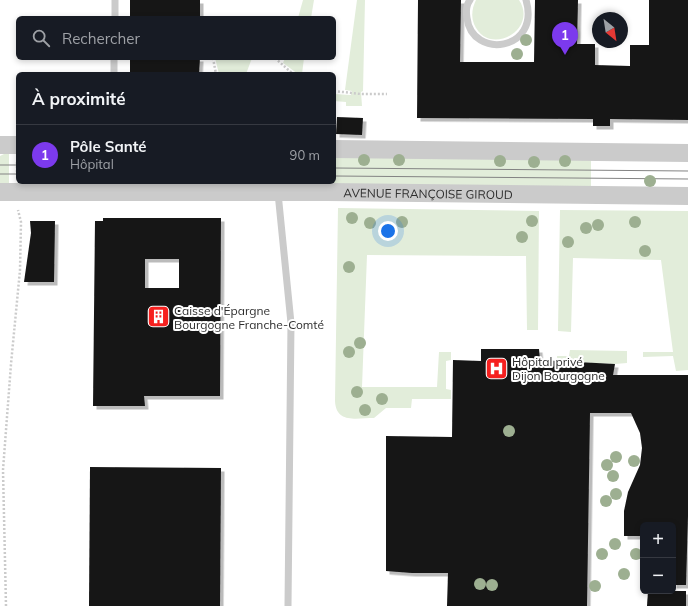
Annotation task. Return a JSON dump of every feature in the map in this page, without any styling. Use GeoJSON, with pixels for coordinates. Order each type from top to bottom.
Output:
{"type":"FeatureCollection","features":[{"type":"Feature","properties":{"kind":"street"},"geometry":{"type":"LineString","coordinates":[[336,149],[688,153]]}},
{"type":"Feature","properties":{"kind":"street","name":"AVENUE FRANÇOISE GIROUD"},"geometry":{"type":"LineString","coordinates":[[11,196],[278,192],[688,196]]}},
{"type":"Feature","properties":{"kind":"lane"},"geometry":{"type":"LineString","coordinates":[[115,0],[115,16]]}},
{"type":"Feature","properties":{"kind":"lane"},"geometry":{"type":"LineString","coordinates":[[470,0],[466,13],[467,22],[472,32],[478,39],[497,45],[507,44],[517,38],[524,31],[528,21],[529,10],[526,0]]}},
{"type":"Feature","properties":{"kind":"lane"},"geometry":{"type":"LineString","coordinates":[[114,60],[114,72]]}},
{"type":"Feature","properties":{"kind":"lane"},"geometry":{"type":"LineString","coordinates":[[278,192],[291,323],[288,606]]}},
{"type":"Feature","properties":{"kind":"path"},"geometry":{"type":"LineString","coordinates":[[213,60],[216,72]]}},
{"type":"Feature","properties":{"kind":"path"},"geometry":{"type":"LineString","coordinates":[[277,60],[291,72]]}},
{"type":"Feature","properties":{"kind":"path"},"geometry":{"type":"LineString","coordinates":[[336,91],[361,94],[386,94]]}},
{"type":"Feature","properties":{"kind":"path"},"geometry":{"type":"LineString","coordinates":[[6,606],[3,470],[20,270],[21,222],[11,196],[12,145]]}},
{"type":"Feature","properties":{"kind":"green space"},"geometry":{"type":"Polygon","coordinates":[[[303,0],[314,0],[311,16],[299,16],[303,0]]]}},
{"type":"Feature","properties":{"kind":"green space"},"geometry":{"type":"Polygon","coordinates":[[[357,0],[365,0],[363,91],[361,92],[362,106],[346,106],[346,102],[336,101],[336,94],[351,95],[352,91],[345,90],[357,0]]]}},
{"type":"Feature","properties":{"kind":"green space"},"geometry":{"type":"Polygon","coordinates":[[[476,0],[519,0],[523,11],[522,21],[517,30],[509,36],[500,39],[490,39],[481,34],[472,18],[472,12],[476,0]]]}},
{"type":"Feature","properties":{"kind":"green space"},"geometry":{"type":"Polygon","coordinates":[[[216,60],[251,60],[247,72],[218,72],[216,60]]]}},
{"type":"Feature","properties":{"kind":"green space"},"geometry":{"type":"Polygon","coordinates":[[[284,60],[304,60],[302,72],[295,72],[283,63],[284,60]]]}},
{"type":"Feature","properties":{"kind":"green space"},"geometry":{"type":"Polygon","coordinates":[[[9,154],[9,186],[0,183],[0,156],[9,154]]]}},
{"type":"Feature","properties":{"kind":"green space"},"geometry":{"type":"Polygon","coordinates":[[[336,157],[591,159],[591,190],[177,186],[177,184],[336,184],[336,157]]]}},
{"type":"Feature","properties":{"kind":"green space"},"geometry":{"type":"Polygon","coordinates":[[[338,208],[539,211],[538,330],[527,330],[526,256],[367,255],[362,387],[437,387],[439,352],[451,352],[451,360],[446,361],[446,389],[451,390],[451,399],[412,399],[411,408],[386,408],[374,418],[354,419],[343,416],[336,408],[335,401],[338,208]]]}},
{"type":"Feature","properties":{"kind":"green space"},"geometry":{"type":"Polygon","coordinates":[[[560,210],[688,211],[688,370],[676,371],[673,356],[643,357],[643,352],[673,352],[661,260],[573,258],[571,332],[558,331],[560,210]]]}},
{"type":"Feature","properties":{"kind":"green space"},"geometry":{"type":"Polygon","coordinates":[[[570,350],[627,351],[627,363],[615,364],[557,361],[557,356],[569,356],[570,350]]]}},
{"type":"Feature","properties":{"kind":"building"},"geometry":{"type":"Polygon","coordinates":[[[130,0],[200,0],[200,16],[130,16],[130,0]]]}},
{"type":"Feature","properties":{"kind":"building"},"geometry":{"type":"Polygon","coordinates":[[[418,0],[461,0],[460,62],[534,62],[535,0],[578,0],[577,44],[592,44],[592,48],[595,48],[595,65],[630,66],[630,45],[649,45],[649,0],[688,0],[688,120],[610,119],[610,126],[593,126],[593,119],[417,118],[418,0]]]}},
{"type":"Feature","properties":{"kind":"building"},"geometry":{"type":"Polygon","coordinates":[[[130,60],[200,60],[199,72],[130,72],[130,60]]]}},
{"type":"Feature","properties":{"kind":"building"},"geometry":{"type":"Polygon","coordinates":[[[337,117],[363,118],[362,135],[336,134],[337,117]]]}},
{"type":"Feature","properties":{"kind":"building","name":"Caisse d'Épargne Bourgogne Franche-Comté"},"geometry":{"type":"Polygon","coordinates":[[[103,218],[221,218],[220,396],[144,396],[145,406],[93,406],[95,221],[103,221],[103,218]],[[145,259],[145,288],[179,288],[179,259],[145,259]]]}},
{"type":"Feature","properties":{"kind":"building"},"geometry":{"type":"Polygon","coordinates":[[[30,221],[55,221],[54,282],[24,282],[31,233],[30,221]]]}},
{"type":"Feature","properties":{"kind":"building"},"geometry":{"type":"Polygon","coordinates":[[[481,349],[539,349],[540,360],[615,364],[613,375],[688,375],[688,516],[686,585],[676,585],[676,522],[640,522],[640,536],[624,536],[624,511],[628,492],[640,465],[642,448],[640,433],[631,413],[590,413],[587,606],[447,606],[448,573],[386,571],[386,436],[452,437],[453,360],[481,361],[481,349]]]}},
{"type":"Feature","properties":{"kind":"building"},"geometry":{"type":"Polygon","coordinates":[[[90,467],[221,468],[220,606],[89,606],[90,467]]]}},
{"type":"Feature","properties":{"kind":"building"},"geometry":{"type":"Polygon","coordinates":[[[676,591],[686,591],[686,606],[647,606],[648,594],[676,594],[676,591]]]}},
{"type":"Feature","properties":{"kind":"tram line"},"geometry":{"type":"LineString","coordinates":[[0,165],[16,165]]}},
{"type":"Feature","properties":{"kind":"tram line"},"geometry":{"type":"LineString","coordinates":[[336,168],[688,171]]}},
{"type":"Feature","properties":{"kind":"tram line"},"geometry":{"type":"LineString","coordinates":[[0,174],[16,174]]}},
{"type":"Feature","properties":{"kind":"tram line"},"geometry":{"type":"LineString","coordinates":[[336,176],[688,179]]}},
{"type":"Feature","properties":{"kind":"place","name":"Pôle Santé"},"geometry":{"type":"Point","coordinates":[565,55]}},
{"type":"Feature","properties":{"kind":"place","name":"Caisse d'Épargne Bourgogne Franche-Comté"},"geometry":{"type":"Point","coordinates":[158,317]}},
{"type":"Feature","properties":{"kind":"place","name":"Hôpital privé Dijon Bourgogne"},"geometry":{"type":"Point","coordinates":[496,368]}}]}
